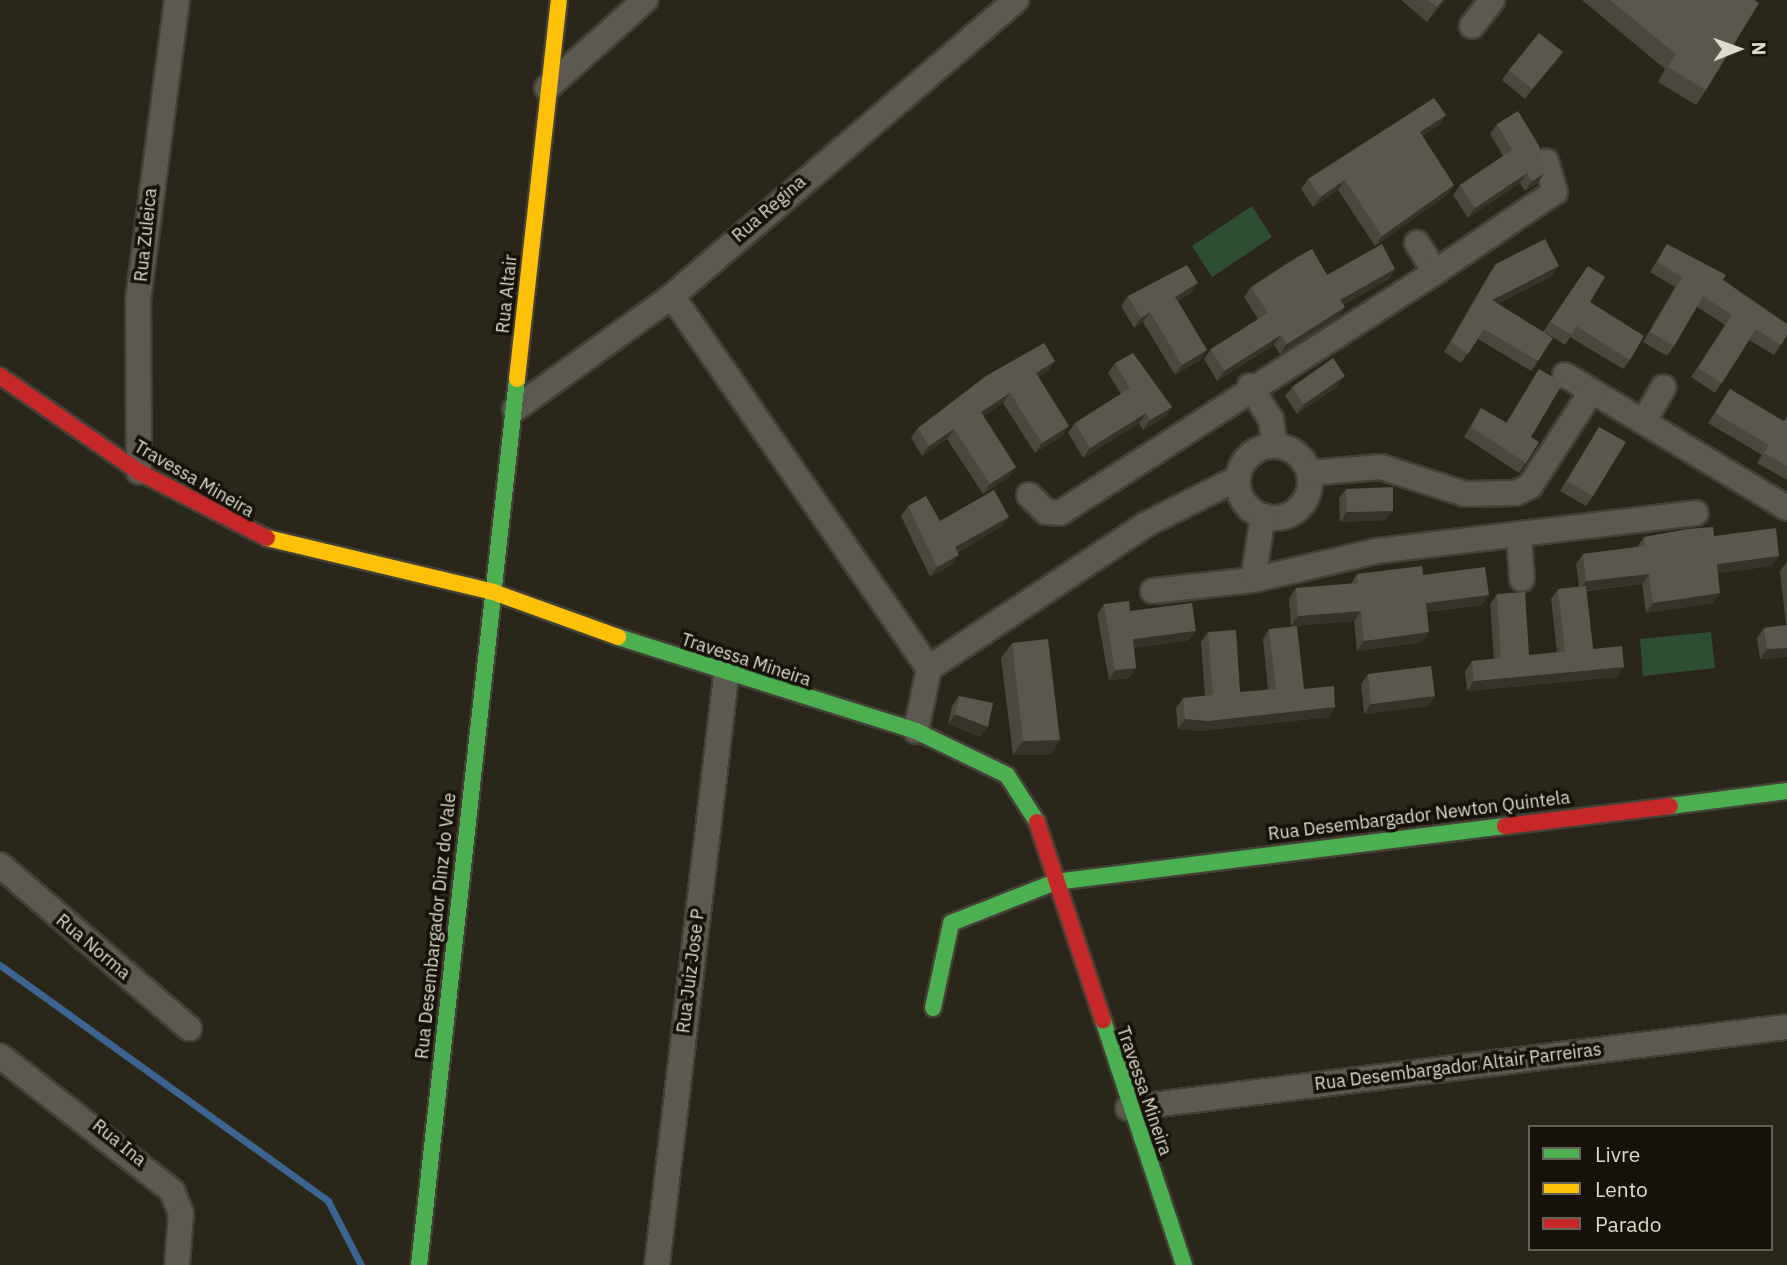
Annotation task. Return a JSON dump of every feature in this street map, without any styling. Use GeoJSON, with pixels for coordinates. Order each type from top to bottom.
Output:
{"type":"FeatureCollection","features":[{"type":"Feature","properties":{"kind":"street","name":"Rua Zuleica"},"geometry":{"type":"LineString","coordinates":[[139,472],[138,300],[177,0]]}},
{"type":"Feature","properties":{"kind":"street","name":"Rua Altair"},"geometry":{"type":"LineString","coordinates":[[493,592],[515,409],[547,88],[559,0]]}},
{"type":"Feature","properties":{"kind":"street"},"geometry":{"type":"LineString","coordinates":[[547,88],[645,0]]}},
{"type":"Feature","properties":{"kind":"street","name":"Rua Regina"},"geometry":{"type":"LineString","coordinates":[[515,409],[672,296],[1016,0]]}},
{"type":"Feature","properties":{"kind":"street"},"geometry":{"type":"LineString","coordinates":[[1472,26],[1492,0]]}},
{"type":"Feature","properties":{"kind":"street"},"geometry":{"type":"LineString","coordinates":[[1029,495],[1046,512],[1060,513],[1250,386],[1435,272],[1555,192],[1546,161]]}},
{"type":"Feature","properties":{"kind":"street"},"geometry":{"type":"LineString","coordinates":[[1416,243],[1435,272]]}},
{"type":"Feature","properties":{"kind":"street"},"geometry":{"type":"LineString","coordinates":[[672,296],[929,668]]}},
{"type":"Feature","properties":{"kind":"street"},"geometry":{"type":"LineString","coordinates":[[1565,375],[1787,508]]}},
{"type":"Feature","properties":{"kind":"street","name":"Travessa Mineira"},"geometry":{"type":"LineString","coordinates":[[0,376],[139,472],[250,534],[493,592],[726,676],[916,731],[991,765],[1019,787],[1055,882],[1184,1265]]}},
{"type":"Feature","properties":{"kind":"street"},"geometry":{"type":"LineString","coordinates":[[1250,386],[1271,419],[1275,446]]}},
{"type":"Feature","properties":{"kind":"street"},"geometry":{"type":"LineString","coordinates":[[1644,421],[1664,387]]}},
{"type":"Feature","properties":{"kind":"street"},"geometry":{"type":"LineString","coordinates":[[1309,473],[1381,467],[1465,494],[1516,493],[1530,486],[1591,392]]}},
{"type":"Feature","properties":{"kind":"street"},"geometry":{"type":"LineString","coordinates":[[916,731],[929,668],[1145,525],[1238,478],[1251,454],[1275,446],[1298,454],[1309,473],[1308,495],[1295,512],[1263,516],[1245,504],[1238,478]]}},
{"type":"Feature","properties":{"kind":"street"},"geometry":{"type":"LineString","coordinates":[[1153,591],[1253,580],[1377,551],[1696,513]]}},
{"type":"Feature","properties":{"kind":"street"},"geometry":{"type":"LineString","coordinates":[[1253,580],[1263,516]]}},
{"type":"Feature","properties":{"kind":"street"},"geometry":{"type":"LineString","coordinates":[[1519,535],[1522,579]]}},
{"type":"Feature","properties":{"kind":"street","name":"Rua Desembargador Dinz do Vale"},"geometry":{"type":"LineString","coordinates":[[419,1265],[493,592]]}},
{"type":"Feature","properties":{"kind":"street","name":"Rua Juiz Jose P"},"geometry":{"type":"LineString","coordinates":[[657,1265],[726,676]]}},
{"type":"Feature","properties":{"kind":"street","name":"Rua Desembargador Newton Quintela"},"geometry":{"type":"LineString","coordinates":[[933,1008],[942,943],[951,923],[1055,882],[1787,791]]}},
{"type":"Feature","properties":{"kind":"street","name":"Rua Norma"},"geometry":{"type":"LineString","coordinates":[[0,865],[189,1028]]}},
{"type":"Feature","properties":{"kind":"street","name":"Rua Desembargador Altair Parreiras"},"geometry":{"type":"LineString","coordinates":[[1129,1108],[1787,1027]]}},
{"type":"Feature","properties":{"kind":"street","name":"Rua Ina"},"geometry":{"type":"LineString","coordinates":[[0,1056],[172,1191],[181,1213],[177,1265]]}},
{"type":"Feature","properties":{"kind":"green space"},"geometry":{"type":"Polygon","coordinates":[[[1252,206],[1272,237],[1212,277],[1192,246],[1252,206]]]}},
{"type":"Feature","properties":{"kind":"green space"},"geometry":{"type":"Polygon","coordinates":[[[1711,632],[1715,668],[1643,676],[1640,639],[1711,632]]]}},
{"type":"Feature","properties":{"kind":"building"},"geometry":{"type":"Polygon","coordinates":[[[1428,0],[1443,0],[1437,7],[1428,0]]]}},
{"type":"Feature","properties":{"kind":"building"},"geometry":{"type":"Polygon","coordinates":[[[1610,0],[1754,0],[1759,3],[1706,90],[1668,67],[1676,54],[1610,0]]]}},
{"type":"Feature","properties":{"kind":"building"},"geometry":{"type":"Polygon","coordinates":[[[1539,33],[1563,52],[1532,89],[1509,70],[1539,33]]]}},
{"type":"Feature","properties":{"kind":"building"},"geometry":{"type":"Polygon","coordinates":[[[1434,98],[1446,115],[1420,132],[1454,185],[1382,236],[1345,180],[1320,197],[1308,179],[1434,98]]]}},
{"type":"Feature","properties":{"kind":"building"},"geometry":{"type":"Polygon","coordinates":[[[1518,111],[1539,146],[1544,174],[1532,181],[1527,173],[1475,208],[1460,185],[1512,150],[1497,124],[1518,111]]]}},
{"type":"Feature","properties":{"kind":"building"},"geometry":{"type":"Polygon","coordinates":[[[1545,239],[1559,266],[1492,300],[1553,338],[1538,361],[1484,329],[1468,354],[1451,342],[1496,264],[1545,239]]]}},
{"type":"Feature","properties":{"kind":"building"},"geometry":{"type":"Polygon","coordinates":[[[1382,244],[1395,269],[1340,300],[1345,307],[1287,344],[1281,335],[1224,371],[1211,349],[1268,313],[1251,287],[1312,249],[1327,275],[1382,244]]]}},
{"type":"Feature","properties":{"kind":"building"},"geometry":{"type":"Polygon","coordinates":[[[1667,244],[1726,275],[1723,280],[1787,324],[1787,335],[1781,345],[1756,329],[1722,383],[1698,368],[1732,315],[1703,296],[1674,346],[1650,332],[1682,277],[1657,262],[1667,244]]]}},
{"type":"Feature","properties":{"kind":"building"},"geometry":{"type":"Polygon","coordinates":[[[1187,265],[1198,283],[1175,297],[1207,350],[1182,365],[1150,312],[1141,318],[1128,296],[1187,265]]]}},
{"type":"Feature","properties":{"kind":"building"},"geometry":{"type":"Polygon","coordinates":[[[1588,266],[1605,277],[1590,302],[1644,336],[1630,360],[1576,326],[1572,335],[1550,322],[1588,266]]]}},
{"type":"Feature","properties":{"kind":"building"},"geometry":{"type":"Polygon","coordinates":[[[1044,343],[1055,361],[1036,373],[1069,426],[1042,443],[1010,393],[981,412],[1016,467],[990,484],[954,429],[929,446],[918,428],[986,376],[1044,343]]]}},
{"type":"Feature","properties":{"kind":"building"},"geometry":{"type":"Polygon","coordinates":[[[1133,353],[1172,407],[1150,420],[1146,413],[1090,448],[1075,423],[1130,388],[1115,363],[1133,353]]]}},
{"type":"Feature","properties":{"kind":"building"},"geometry":{"type":"Polygon","coordinates":[[[1333,358],[1345,376],[1304,404],[1292,387],[1333,358]]]}},
{"type":"Feature","properties":{"kind":"building"},"geometry":{"type":"Polygon","coordinates":[[[1539,369],[1563,383],[1531,437],[1539,442],[1526,463],[1471,427],[1481,408],[1507,423],[1539,369]]]}},
{"type":"Feature","properties":{"kind":"building"},"geometry":{"type":"Polygon","coordinates":[[[1730,389],[1784,422],[1787,417],[1787,466],[1764,453],[1769,445],[1715,413],[1730,389]]]}},
{"type":"Feature","properties":{"kind":"building"},"geometry":{"type":"Polygon","coordinates":[[[1599,427],[1626,442],[1593,496],[1567,481],[1599,427]]]}},
{"type":"Feature","properties":{"kind":"building"},"geometry":{"type":"Polygon","coordinates":[[[1393,487],[1393,511],[1347,512],[1346,489],[1393,487]]]}},
{"type":"Feature","properties":{"kind":"building"},"geometry":{"type":"Polygon","coordinates":[[[994,490],[1009,517],[955,547],[959,555],[937,567],[908,506],[926,496],[940,521],[994,490]]]}},
{"type":"Feature","properties":{"kind":"building"},"geometry":{"type":"Polygon","coordinates":[[[1713,527],[1714,536],[1776,528],[1779,556],[1717,564],[1720,593],[1653,603],[1649,574],[1586,581],[1583,554],[1645,546],[1644,537],[1713,527]]]}},
{"type":"Feature","properties":{"kind":"building"},"geometry":{"type":"Polygon","coordinates":[[[1422,566],[1423,575],[1485,567],[1489,595],[1426,603],[1429,632],[1364,641],[1361,611],[1298,616],[1296,588],[1358,583],[1357,574],[1422,566]]]}},
{"type":"Feature","properties":{"kind":"building"},"geometry":{"type":"Polygon","coordinates":[[[1586,586],[1593,649],[1622,646],[1624,667],[1474,681],[1472,661],[1501,658],[1497,594],[1525,592],[1529,655],[1565,652],[1558,589],[1586,586]]]}},
{"type":"Feature","properties":{"kind":"building"},"geometry":{"type":"Polygon","coordinates":[[[1129,601],[1130,611],[1192,603],[1196,631],[1133,639],[1136,668],[1115,670],[1104,604],[1129,601]]]}},
{"type":"Feature","properties":{"kind":"building"},"geometry":{"type":"Polygon","coordinates":[[[1787,625],[1787,648],[1767,649],[1764,628],[1787,625]]]}},
{"type":"Feature","properties":{"kind":"building"},"geometry":{"type":"Polygon","coordinates":[[[1297,626],[1304,689],[1334,686],[1335,707],[1208,721],[1185,719],[1183,698],[1213,695],[1208,632],[1236,630],[1240,692],[1276,689],[1269,629],[1297,626]]]}},
{"type":"Feature","properties":{"kind":"building"},"geometry":{"type":"Polygon","coordinates":[[[1048,639],[1060,740],[1023,741],[1012,643],[1048,639]]]}},
{"type":"Feature","properties":{"kind":"building"},"geometry":{"type":"Polygon","coordinates":[[[1431,666],[1435,696],[1371,704],[1368,674],[1431,666]]]}},
{"type":"Feature","properties":{"kind":"building"},"geometry":{"type":"Polygon","coordinates":[[[959,696],[993,703],[988,727],[955,714],[959,696]]]}},
{"type":"Feature","properties":{"kind":"waterway"},"geometry":{"type":"LineString","coordinates":[[0,965],[328,1201],[361,1265]]}},
{"type":"Feature","properties":{"kind":"traffic: fast"},"geometry":{"type":"LineString","coordinates":[[419,1265],[517,379]]}},
{"type":"Feature","properties":{"kind":"traffic: fast"},"geometry":{"type":"LineString","coordinates":[[618,637],[916,731],[1007,775],[1037,822]]}},
{"type":"Feature","properties":{"kind":"traffic: fast"},"geometry":{"type":"LineString","coordinates":[[1670,806],[1787,791]]}},
{"type":"Feature","properties":{"kind":"traffic: fast"},"geometry":{"type":"LineString","coordinates":[[933,1008],[951,923],[1055,882],[1505,826]]}},
{"type":"Feature","properties":{"kind":"traffic: fast"},"geometry":{"type":"LineString","coordinates":[[1103,1020],[1184,1265]]}},
{"type":"Feature","properties":{"kind":"traffic: slow"},"geometry":{"type":"LineString","coordinates":[[517,379],[559,0]]}},
{"type":"Feature","properties":{"kind":"traffic: slow"},"geometry":{"type":"LineString","coordinates":[[267,538],[493,592],[618,637]]}},
{"type":"Feature","properties":{"kind":"traffic: jam"},"geometry":{"type":"LineString","coordinates":[[0,376],[139,472],[267,538]]}},
{"type":"Feature","properties":{"kind":"traffic: jam"},"geometry":{"type":"LineString","coordinates":[[1505,826],[1670,806]]}},
{"type":"Feature","properties":{"kind":"traffic: jam"},"geometry":{"type":"LineString","coordinates":[[1037,822],[1103,1020]]}}]}
